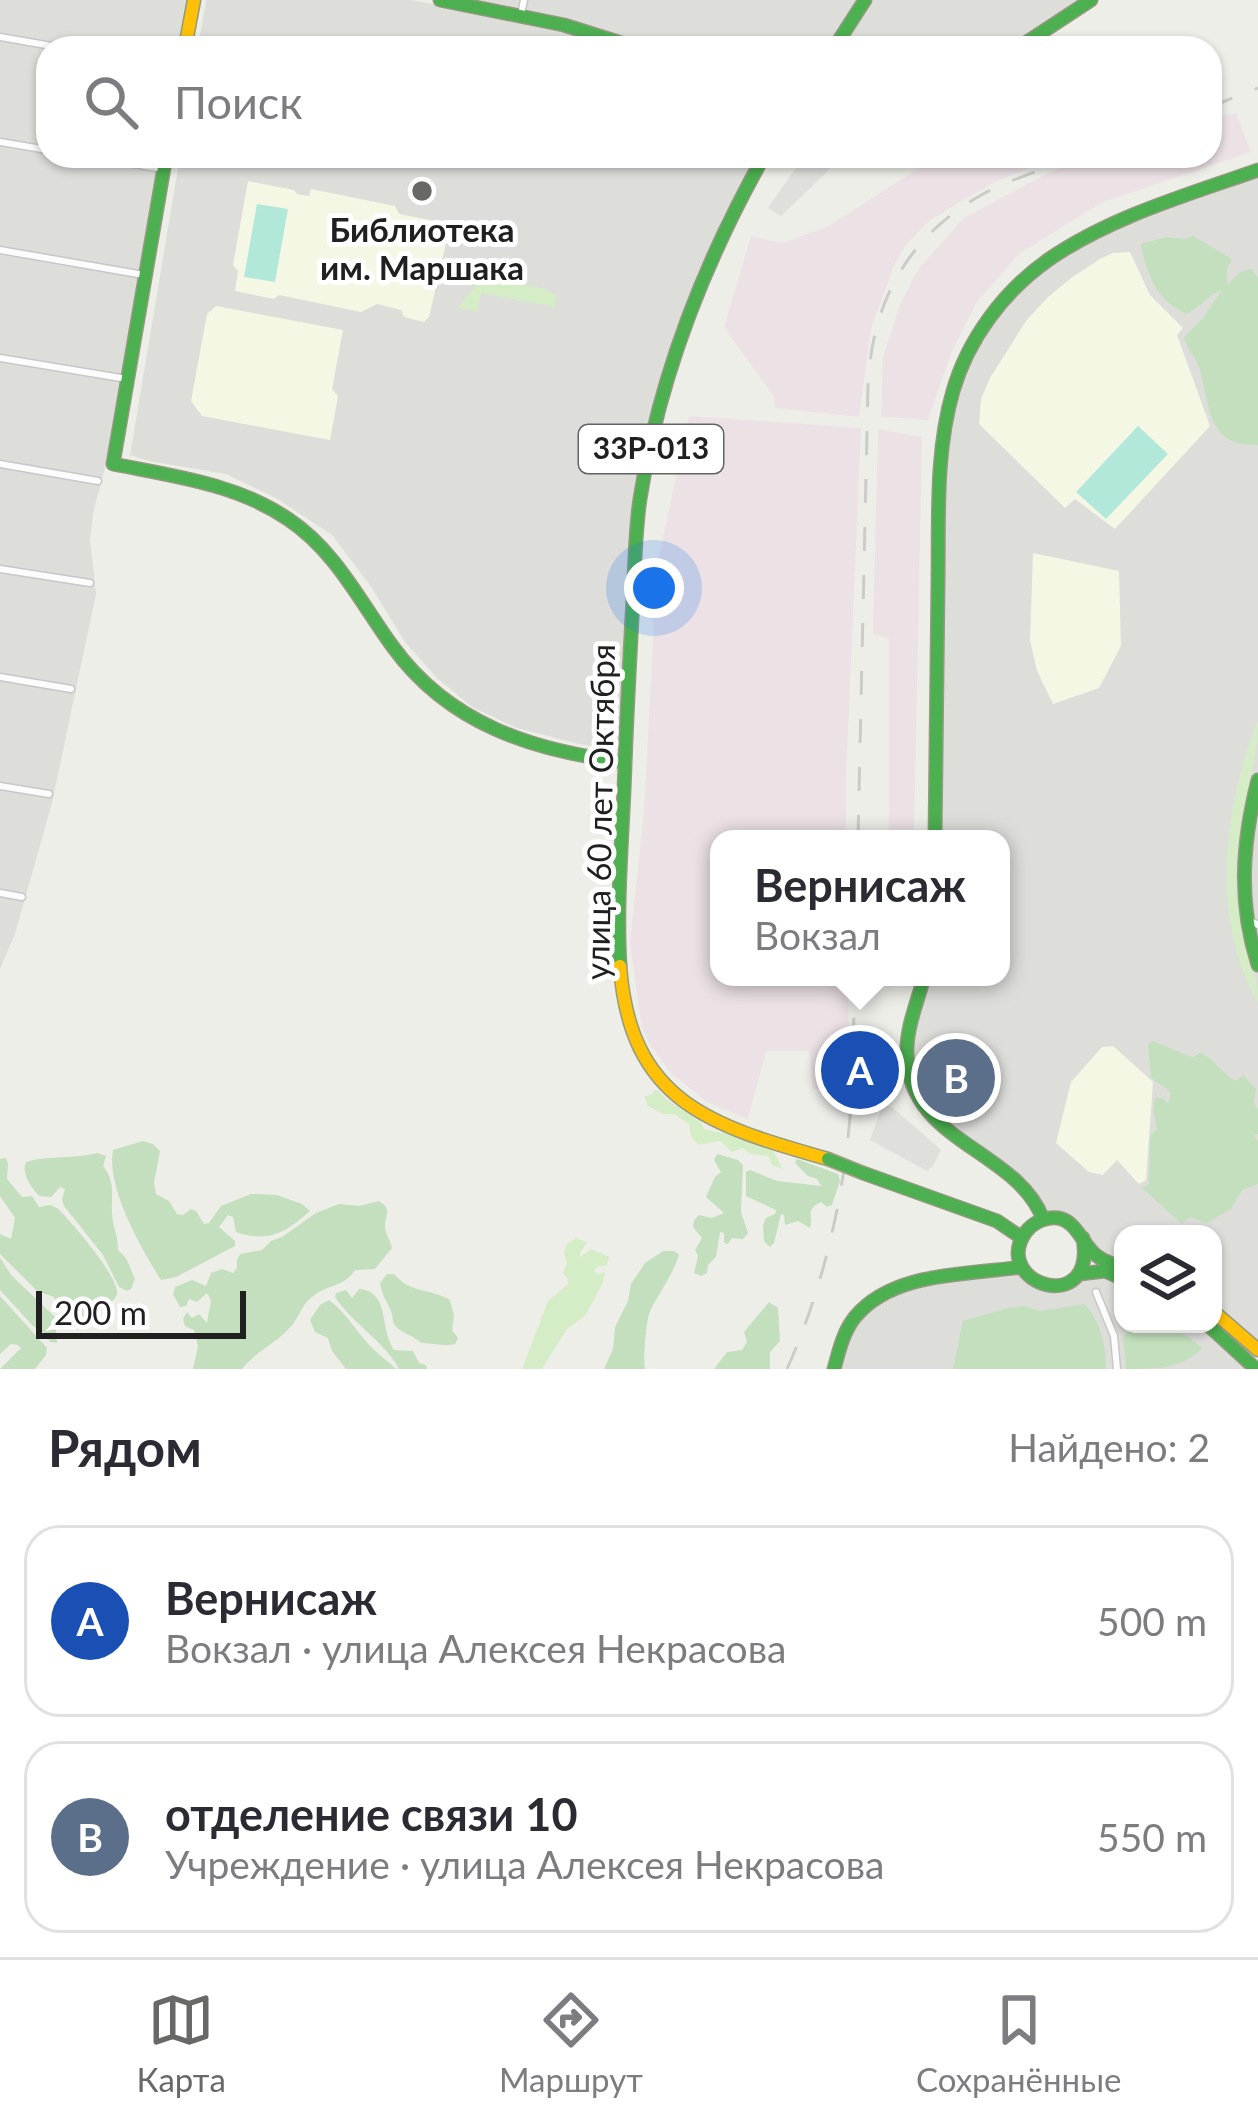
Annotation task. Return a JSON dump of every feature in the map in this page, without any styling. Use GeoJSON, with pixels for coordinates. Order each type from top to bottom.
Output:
{"type":"FeatureCollection","features":[{"type":"Feature","properties":{"kind":"street"},"geometry":{"type":"LineString","coordinates":[[187,36],[194,0]]}},
{"type":"Feature","properties":{"kind":"street"},"geometry":{"type":"LineString","coordinates":[[440,0],[523,7],[607,36]]}},
{"type":"Feature","properties":{"kind":"street"},"geometry":{"type":"LineString","coordinates":[[842,36],[865,0]]}},
{"type":"Feature","properties":{"kind":"street"},"geometry":{"type":"LineString","coordinates":[[1036,36],[1090,0]]}},
{"type":"Feature","properties":{"kind":"street"},"geometry":{"type":"LineString","coordinates":[[0,37],[36,43]]}},
{"type":"Feature","properties":{"kind":"street"},"geometry":{"type":"LineString","coordinates":[[0,142],[36,148]]}},
{"type":"Feature","properties":{"kind":"street"},"geometry":{"type":"LineString","coordinates":[[164,168],[113,464],[224,489],[288,518],[339,565],[413,671],[466,718],[542,748],[625,762]]}},
{"type":"Feature","properties":{"kind":"street","name":"улица 60 лет Октября"},"geometry":{"type":"LineString","coordinates":[[757,168],[689,313],[665,384],[638,511],[625,762],[623,1001],[635,1040],[652,1072],[702,1115],[997,1222],[1022,1238]]}},
{"type":"Feature","properties":{"kind":"street"},"geometry":{"type":"LineString","coordinates":[[934,830],[940,457],[951,397],[968,355],[1004,298],[1051,256],[1116,222],[1258,170]]}},
{"type":"Feature","properties":{"kind":"street"},"geometry":{"type":"LineString","coordinates":[[0,250],[146,275]]}},
{"type":"Feature","properties":{"kind":"street"},"geometry":{"type":"LineString","coordinates":[[0,358],[127,379]]}},
{"type":"Feature","properties":{"kind":"street"},"geometry":{"type":"LineString","coordinates":[[0,464],[98,482]]}},
{"type":"Feature","properties":{"kind":"street"},"geometry":{"type":"LineString","coordinates":[[0,569],[90,583]]}},
{"type":"Feature","properties":{"kind":"street"},"geometry":{"type":"LineString","coordinates":[[0,677],[71,689]]}},
{"type":"Feature","properties":{"kind":"street"},"geometry":{"type":"LineString","coordinates":[[1258,780],[1244,849],[1258,965]]}},
{"type":"Feature","properties":{"kind":"street"},"geometry":{"type":"LineString","coordinates":[[0,786],[49,794]]}},
{"type":"Feature","properties":{"kind":"street"},"geometry":{"type":"LineString","coordinates":[[0,893],[22,897]]}},
{"type":"Feature","properties":{"kind":"street"},"geometry":{"type":"LineString","coordinates":[[922,986],[907,1050],[916,1091],[960,1142],[1024,1186],[1043,1219]]}},
{"type":"Feature","properties":{"kind":"street"},"geometry":{"type":"LineString","coordinates":[[1114,1264],[1097,1256],[1060,1219],[1032,1225],[1019,1249],[1022,1267],[1034,1280],[1051,1287],[1079,1274],[1105,1271],[1114,1275]]}},
{"type":"Feature","properties":{"kind":"street"},"geometry":{"type":"LineString","coordinates":[[1079,1274],[1087,1260],[1083,1238]]}},
{"type":"Feature","properties":{"kind":"street"},"geometry":{"type":"LineString","coordinates":[[834,1369],[851,1322],[888,1290],[1022,1267]]}},
{"type":"Feature","properties":{"kind":"street"},"geometry":{"type":"LineString","coordinates":[[1096,1292],[1114,1336],[1117,1369]]}},
{"type":"Feature","properties":{"kind":"street"},"geometry":{"type":"LineString","coordinates":[[1222,1319],[1258,1350]]}},
{"type":"Feature","properties":{"kind":"street"},"geometry":{"type":"LineString","coordinates":[[1217,1333],[1256,1369]]}},
{"type":"Feature","properties":{"kind":"shaded area"},"geometry":{"type":"Polygon","coordinates":[[[0,0],[187,0],[181,36],[36,36],[36,168],[158,168],[108,457],[93,513],[90,540],[96,594],[52,803],[15,934],[0,969],[0,0]]]}},
{"type":"Feature","properties":{"kind":"shaded area"},"geometry":{"type":"Polygon","coordinates":[[[206,0],[410,0],[594,36],[200,36],[206,0]]]}},
{"type":"Feature","properties":{"kind":"shaded area"},"geometry":{"type":"Polygon","coordinates":[[[440,0],[1091,0],[1036,36],[607,36],[440,0]]]}},
{"type":"Feature","properties":{"kind":"shaded area"},"geometry":{"type":"Polygon","coordinates":[[[1236,113],[1251,152],[1222,162],[1222,116],[1236,113]]]}},
{"type":"Feature","properties":{"kind":"shaded area"},"geometry":{"type":"Polygon","coordinates":[[[178,168],[751,168],[724,215],[673,338],[646,445],[617,746],[579,744],[517,728],[472,707],[405,642],[332,535],[276,498],[226,474],[130,455],[178,168]]]}},
{"type":"Feature","properties":{"kind":"shaded area"},"geometry":{"type":"Polygon","coordinates":[[[796,168],[831,168],[781,216],[768,208],[796,168]]]}},
{"type":"Feature","properties":{"kind":"shaded area"},"geometry":{"type":"Polygon","coordinates":[[[919,168],[1029,168],[929,221],[907,244],[895,263],[871,329],[859,417],[775,408],[774,397],[724,327],[751,236],[782,243],[827,227],[919,168]]]}},
{"type":"Feature","properties":{"kind":"shaded area"},"geometry":{"type":"Polygon","coordinates":[[[1062,168],[1204,168],[1101,203],[1019,254],[977,302],[952,351],[928,420],[881,417],[883,357],[900,305],[919,268],[964,218],[1062,168]]]}},
{"type":"Feature","properties":{"kind":"shaded area"},"geometry":{"type":"Polygon","coordinates":[[[1258,170],[1258,1350],[1222,1319],[1222,1225],[1114,1225],[1114,1264],[1106,1261],[1068,1222],[1043,1219],[1023,1186],[960,1142],[925,1104],[907,1064],[922,986],[1010,986],[1010,830],[935,830],[938,488],[958,376],[1004,298],[1085,236],[1258,170]]]}},
{"type":"Feature","properties":{"kind":"shaded area"},"geometry":{"type":"Polygon","coordinates":[[[248,181],[297,194],[309,196],[311,189],[395,206],[399,214],[445,223],[449,230],[429,317],[424,322],[404,317],[401,310],[377,304],[361,312],[235,291],[238,271],[233,265],[248,181]]]}},
{"type":"Feature","properties":{"kind":"shaded area"},"geometry":{"type":"Polygon","coordinates":[[[1130,252],[1150,295],[1183,328],[1177,335],[1210,426],[1115,529],[1075,499],[1065,508],[979,424],[981,399],[990,378],[1026,321],[1071,278],[1113,253],[1130,252]]]}},
{"type":"Feature","properties":{"kind":"shaded area"},"geometry":{"type":"Polygon","coordinates":[[[216,306],[343,330],[332,389],[338,396],[330,440],[202,416],[191,401],[207,314],[216,306]]]}},
{"type":"Feature","properties":{"kind":"shaded area"},"geometry":{"type":"Polygon","coordinates":[[[689,416],[861,428],[846,830],[710,830],[710,986],[848,986],[849,1089],[813,1089],[809,1051],[766,1051],[748,1119],[707,1102],[671,1073],[642,1029],[630,943],[644,812],[654,624],[647,612],[689,416]]]}},
{"type":"Feature","properties":{"kind":"shaded area"},"geometry":{"type":"Polygon","coordinates":[[[878,429],[922,437],[914,830],[889,830],[889,639],[873,634],[878,429]]]}},
{"type":"Feature","properties":{"kind":"shaded area"},"geometry":{"type":"Polygon","coordinates":[[[1033,553],[1119,571],[1121,646],[1099,688],[1053,704],[1037,671],[1030,640],[1033,553]]]}},
{"type":"Feature","properties":{"kind":"shaded area"},"geometry":{"type":"Polygon","coordinates":[[[1113,1046],[1153,1082],[1146,1180],[1139,1184],[1117,1160],[1103,1175],[1089,1172],[1056,1143],[1071,1082],[1102,1047],[1113,1046]]]}},
{"type":"Feature","properties":{"kind":"shaded area"},"geometry":{"type":"Polygon","coordinates":[[[883,1104],[941,1150],[927,1171],[870,1140],[883,1104]]]}},
{"type":"Feature","properties":{"kind":"shaded area"},"geometry":{"type":"Polygon","coordinates":[[[1022,1267],[1051,1287],[1092,1270],[1114,1276],[1114,1333],[1217,1333],[1256,1369],[834,1369],[847,1329],[888,1290],[1022,1267]]]}},
{"type":"Feature","properties":{"kind":"green space"},"geometry":{"type":"Polygon","coordinates":[[[257,204],[288,209],[275,282],[244,277],[257,204]]]}},
{"type":"Feature","properties":{"kind":"green space"},"geometry":{"type":"Polygon","coordinates":[[[1193,236],[1232,259],[1227,285],[1240,272],[1251,269],[1258,278],[1258,445],[1241,444],[1220,432],[1209,410],[1199,365],[1184,337],[1222,290],[1187,314],[1160,294],[1146,266],[1141,244],[1193,236]]]}},
{"type":"Feature","properties":{"kind":"green space"},"geometry":{"type":"Polygon","coordinates":[[[488,278],[545,289],[556,295],[554,310],[481,293],[477,311],[458,308],[488,278]]]}},
{"type":"Feature","properties":{"kind":"green space"},"geometry":{"type":"Polygon","coordinates":[[[1138,426],[1168,454],[1106,519],[1076,492],[1138,426]]]}},
{"type":"Feature","properties":{"kind":"green space"},"geometry":{"type":"Polygon","coordinates":[[[1258,720],[1236,866],[1241,924],[1258,1003],[1233,935],[1227,863],[1236,790],[1258,720]]]}},
{"type":"Feature","properties":{"kind":"green space"},"geometry":{"type":"Polygon","coordinates":[[[1153,1041],[1193,1058],[1205,1055],[1231,1078],[1236,1081],[1243,1075],[1256,1089],[1258,1134],[1253,1135],[1258,1141],[1258,1184],[1242,1190],[1231,1209],[1207,1223],[1190,1217],[1182,1224],[1142,1188],[1149,1184],[1150,1135],[1157,1129],[1155,1098],[1168,1104],[1171,1092],[1151,1078],[1148,1045],[1153,1041]]]}},
{"type":"Feature","properties":{"kind":"green space"},"geometry":{"type":"Polygon","coordinates":[[[655,1090],[704,1129],[773,1151],[783,1169],[772,1165],[768,1156],[742,1148],[732,1152],[720,1141],[699,1145],[691,1137],[689,1124],[648,1106],[644,1096],[655,1090]]]}},
{"type":"Feature","properties":{"kind":"green space"},"geometry":{"type":"Polygon","coordinates":[[[143,1141],[160,1151],[156,1194],[169,1201],[177,1214],[191,1209],[204,1224],[209,1223],[221,1206],[251,1194],[277,1195],[310,1211],[267,1236],[236,1232],[233,1217],[228,1215],[219,1227],[235,1246],[161,1280],[127,1217],[112,1165],[113,1150],[143,1141]]]}},
{"type":"Feature","properties":{"kind":"green space"},"geometry":{"type":"Polygon","coordinates":[[[717,1154],[743,1165],[741,1212],[748,1233],[728,1244],[720,1232],[716,1257],[701,1276],[694,1273],[695,1250],[702,1238],[693,1227],[694,1220],[699,1215],[712,1218],[724,1213],[706,1197],[721,1172],[714,1160],[717,1154]]]}},
{"type":"Feature","properties":{"kind":"green space"},"geometry":{"type":"Polygon","coordinates":[[[106,1156],[103,1166],[112,1186],[118,1250],[135,1279],[127,1291],[119,1287],[103,1255],[64,1206],[65,1189],[60,1187],[51,1197],[39,1196],[25,1171],[26,1162],[34,1160],[106,1156]]]}},
{"type":"Feature","properties":{"kind":"green space"},"geometry":{"type":"Polygon","coordinates":[[[6,1158],[7,1179],[22,1197],[32,1196],[39,1207],[57,1208],[103,1263],[117,1294],[108,1305],[82,1317],[65,1317],[54,1297],[37,1291],[0,1254],[0,1234],[11,1239],[15,1218],[0,1196],[0,1159],[6,1158]]]}},
{"type":"Feature","properties":{"kind":"green space"},"geometry":{"type":"Polygon","coordinates":[[[797,1159],[838,1174],[840,1181],[832,1205],[821,1202],[813,1208],[810,1228],[798,1221],[785,1225],[781,1214],[770,1247],[764,1241],[763,1225],[776,1210],[746,1196],[746,1172],[821,1186],[795,1163],[797,1159]]]}},
{"type":"Feature","properties":{"kind":"green space"},"geometry":{"type":"Polygon","coordinates":[[[379,1201],[387,1209],[385,1229],[392,1248],[375,1269],[355,1270],[312,1297],[293,1324],[242,1369],[193,1369],[198,1346],[194,1330],[183,1319],[187,1312],[192,1318],[199,1314],[207,1323],[211,1300],[207,1293],[180,1307],[173,1294],[175,1287],[192,1280],[206,1286],[211,1273],[222,1269],[233,1273],[240,1254],[262,1250],[316,1213],[339,1204],[379,1201]]]}},
{"type":"Feature","properties":{"kind":"green space"},"geometry":{"type":"Polygon","coordinates":[[[576,1238],[587,1242],[580,1257],[591,1249],[610,1257],[606,1266],[594,1271],[605,1272],[603,1283],[585,1316],[567,1329],[542,1369],[522,1369],[548,1301],[568,1284],[564,1253],[576,1238]]]}},
{"type":"Feature","properties":{"kind":"green space"},"geometry":{"type":"Polygon","coordinates":[[[663,1251],[679,1255],[649,1314],[645,1369],[604,1369],[631,1284],[645,1263],[663,1251]]]}},
{"type":"Feature","properties":{"kind":"green space"},"geometry":{"type":"Polygon","coordinates":[[[0,1258],[55,1317],[57,1343],[50,1342],[0,1290],[0,1258]]]}},
{"type":"Feature","properties":{"kind":"green space"},"geometry":{"type":"Polygon","coordinates":[[[387,1274],[450,1300],[452,1330],[458,1338],[455,1344],[421,1343],[396,1327],[380,1283],[387,1274]]]}},
{"type":"Feature","properties":{"kind":"green space"},"geometry":{"type":"Polygon","coordinates":[[[359,1289],[369,1291],[380,1303],[394,1350],[413,1351],[427,1369],[399,1369],[335,1297],[346,1290],[352,1298],[359,1289]]]}},
{"type":"Feature","properties":{"kind":"green space"},"geometry":{"type":"Polygon","coordinates":[[[0,1296],[47,1348],[35,1369],[0,1369],[21,1348],[11,1344],[0,1354],[0,1296]]]}},
{"type":"Feature","properties":{"kind":"green space"},"geometry":{"type":"Polygon","coordinates":[[[329,1300],[396,1369],[346,1369],[328,1338],[315,1332],[310,1320],[329,1300]]]}},
{"type":"Feature","properties":{"kind":"green space"},"geometry":{"type":"Polygon","coordinates":[[[769,1302],[778,1308],[780,1341],[770,1352],[770,1369],[714,1369],[727,1352],[742,1350],[747,1342],[744,1332],[769,1302]]]}},
{"type":"Feature","properties":{"kind":"green space"},"geometry":{"type":"Polygon","coordinates":[[[1085,1304],[1102,1335],[1106,1369],[953,1369],[963,1321],[1012,1307],[1040,1311],[1085,1304]]]}},
{"type":"Feature","properties":{"kind":"green space"},"geometry":{"type":"Polygon","coordinates":[[[1127,1333],[1182,1333],[1202,1348],[1178,1364],[1126,1369],[1127,1333]]]}},
{"type":"Feature","properties":{"kind":"railway"},"geometry":{"type":"LineString","coordinates":[[1222,102],[1258,88]]}},
{"type":"Feature","properties":{"kind":"railway"},"geometry":{"type":"LineString","coordinates":[[858,830],[868,385],[877,326],[899,274],[934,230],[983,194],[1046,168]]}},
{"type":"Feature","properties":{"kind":"railway"},"geometry":{"type":"LineString","coordinates":[[787,1369],[820,1277],[842,1181],[851,1100],[855,986]]}},
{"type":"Feature","properties":{"kind":"traffic: fast"},"geometry":{"type":"LineString","coordinates":[[440,0],[599,36]]}},
{"type":"Feature","properties":{"kind":"traffic: fast"},"geometry":{"type":"LineString","coordinates":[[842,36],[865,0]]}},
{"type":"Feature","properties":{"kind":"traffic: fast"},"geometry":{"type":"LineString","coordinates":[[1036,36],[1091,0]]}},
{"type":"Feature","properties":{"kind":"traffic: fast"},"geometry":{"type":"LineString","coordinates":[[164,168],[113,464],[204,483],[268,507],[320,546],[393,647],[440,696],[526,741],[625,762]]}},
{"type":"Feature","properties":{"kind":"traffic: fast"},"geometry":{"type":"LineString","coordinates":[[620,966],[620,865],[640,499],[659,409],[687,322],[722,237],[758,168]]}},
{"type":"Feature","properties":{"kind":"traffic: fast"},"geometry":{"type":"LineString","coordinates":[[935,830],[941,462],[947,414],[968,353],[1017,286],[1048,260],[1150,208],[1258,170]]}},
{"type":"Feature","properties":{"kind":"traffic: fast"},"geometry":{"type":"LineString","coordinates":[[1258,780],[1244,873],[1247,919],[1258,965]]}},
{"type":"Feature","properties":{"kind":"traffic: fast"},"geometry":{"type":"LineString","coordinates":[[921,986],[907,1041],[911,1081],[942,1125],[1010,1176],[1043,1219]]}},
{"type":"Feature","properties":{"kind":"traffic: fast"},"geometry":{"type":"LineString","coordinates":[[828,1159],[863,1173]]}},
{"type":"Feature","properties":{"kind":"traffic: fast"},"geometry":{"type":"LineString","coordinates":[[863,1173],[997,1221],[1022,1238]]}},
{"type":"Feature","properties":{"kind":"traffic: fast"},"geometry":{"type":"LineString","coordinates":[[1065,1220],[1083,1239],[1083,1263],[1075,1278],[1062,1285],[1046,1285],[1022,1267],[1018,1251],[1025,1233],[1040,1221],[1065,1220]]}},
{"type":"Feature","properties":{"kind":"traffic: fast"},"geometry":{"type":"LineString","coordinates":[[1083,1239],[1092,1252],[1114,1265]]}},
{"type":"Feature","properties":{"kind":"traffic: fast"},"geometry":{"type":"LineString","coordinates":[[834,1369],[855,1317],[890,1291],[932,1278],[1022,1267]]}},
{"type":"Feature","properties":{"kind":"traffic: fast"},"geometry":{"type":"LineString","coordinates":[[1079,1274],[1105,1271],[1114,1275]]}},
{"type":"Feature","properties":{"kind":"traffic: fast"},"geometry":{"type":"LineString","coordinates":[[1217,1333],[1256,1369]]}},
{"type":"Feature","properties":{"kind":"traffic: slow"},"geometry":{"type":"LineString","coordinates":[[187,36],[194,0]]}},
{"type":"Feature","properties":{"kind":"traffic: slow"},"geometry":{"type":"LineString","coordinates":[[620,966],[627,1012],[640,1049],[660,1079],[684,1102],[748,1134],[828,1159]]}},
{"type":"Feature","properties":{"kind":"traffic: slow"},"geometry":{"type":"LineString","coordinates":[[1222,1319],[1258,1350]]}},
{"type":"Feature","properties":{"kind":"place","name":"Библиотека им. Маршака"},"geometry":{"type":"Point","coordinates":[422,191]}},
{"type":"Feature","properties":{"kind":"place","name":"Вернисаж"},"geometry":{"type":"Point","coordinates":[860,1070]}},
{"type":"Feature","properties":{"kind":"place","name":"отделение связи 10"},"geometry":{"type":"Point","coordinates":[956,1078]}}]}
